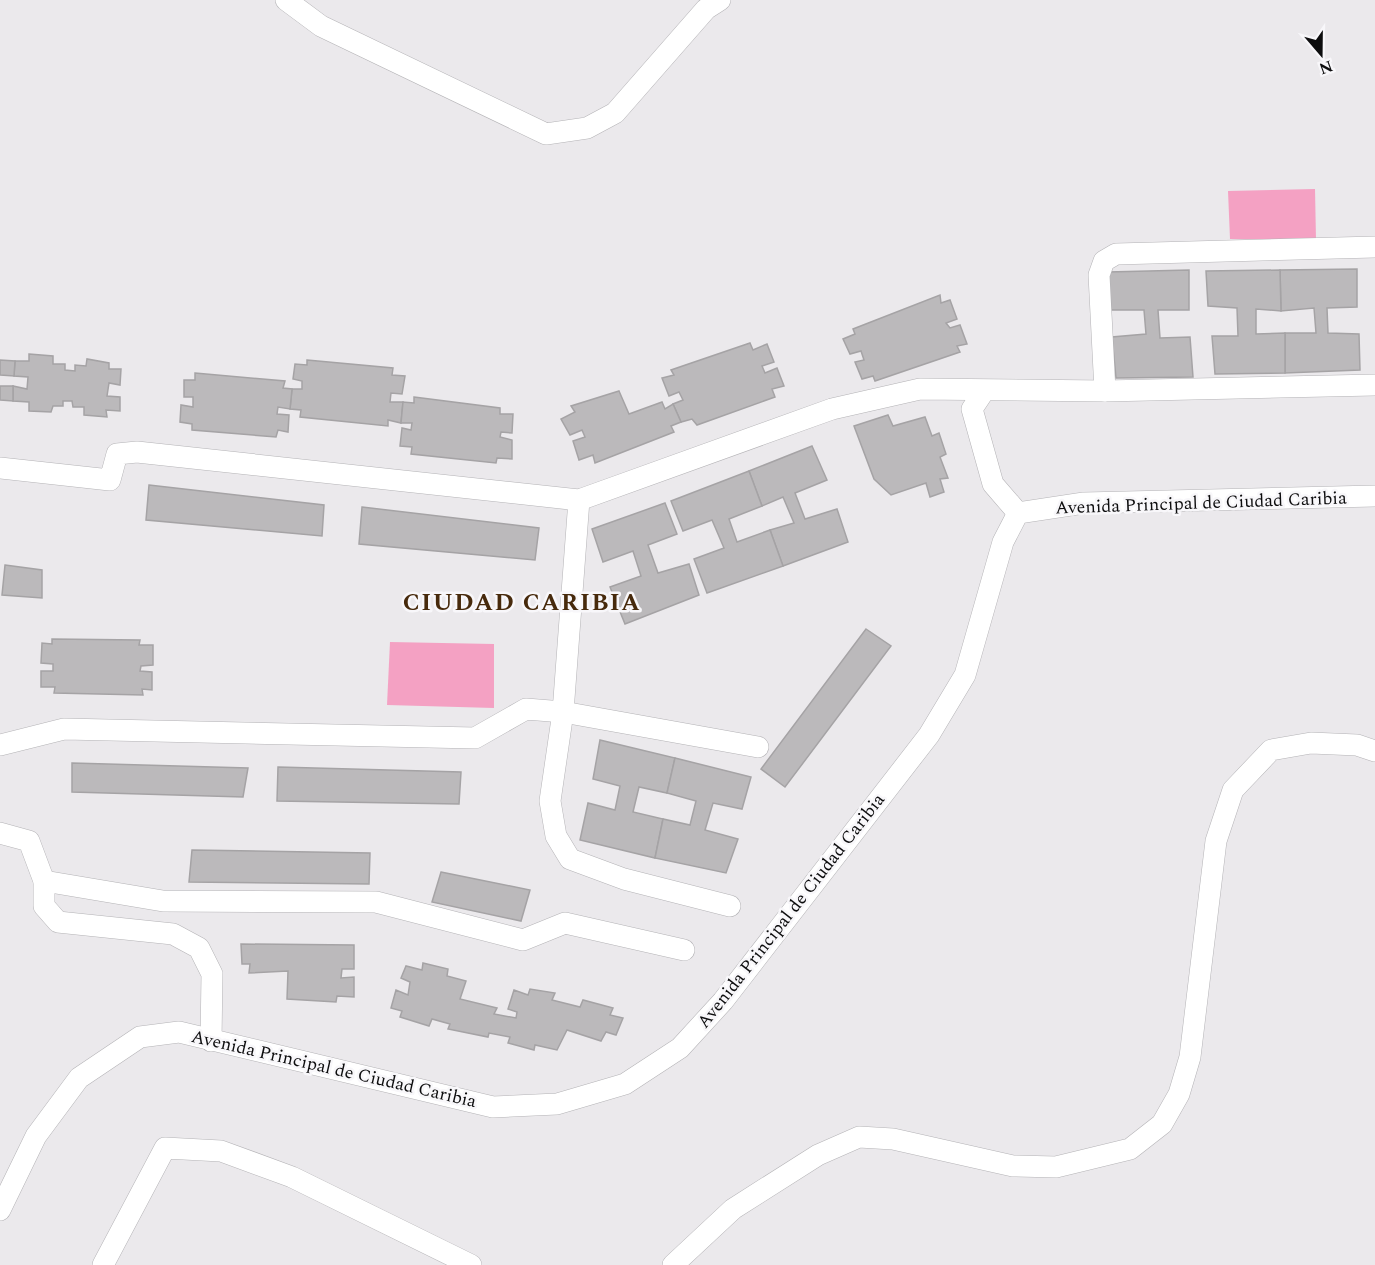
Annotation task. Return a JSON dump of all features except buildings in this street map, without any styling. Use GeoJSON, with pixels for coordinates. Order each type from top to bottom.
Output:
{"type":"FeatureCollection","features":[{"type":"Feature","properties":{"kind":"street"},"geometry":{"type":"LineString","coordinates":[[286,0],[321,26],[546,134],[587,128],[615,113],[706,9],[720,0]]}},
{"type":"Feature","properties":{"kind":"street"},"geometry":{"type":"LineString","coordinates":[[1105,391],[1099,275],[1104,261],[1116,254],[1375,248]]}},
{"type":"Feature","properties":{"kind":"street"},"geometry":{"type":"LineString","coordinates":[[0,468],[110,480],[117,454],[137,452],[579,500],[832,409],[920,389],[1105,391],[1375,385]]}},
{"type":"Feature","properties":{"kind":"street"},"geometry":{"type":"LineString","coordinates":[[984,391],[972,409],[993,483],[1018,513]]}},
{"type":"Feature","properties":{"kind":"street","name":"Avenida Principal de Ciudad Caribia"},"geometry":{"type":"LineString","coordinates":[[0,1210],[36,1136],[79,1078],[140,1037],[179,1032],[493,1107],[557,1104],[625,1084],[680,1048],[723,1001],[929,735],[965,675],[1003,542],[1018,513],[1084,503],[1375,496]]}},
{"type":"Feature","properties":{"kind":"street"},"geometry":{"type":"LineString","coordinates":[[579,500],[564,712],[550,801],[556,836],[570,859],[624,879],[730,906]]}},
{"type":"Feature","properties":{"kind":"street"},"geometry":{"type":"LineString","coordinates":[[0,745],[64,729],[475,738],[526,709],[564,712],[758,747]]}},
{"type":"Feature","properties":{"kind":"street"},"geometry":{"type":"LineString","coordinates":[[673,1265],[733,1209],[818,1155],[859,1137],[893,1139],[1013,1166],[1056,1167],[1130,1149],[1162,1124],[1179,1094],[1190,1057],[1216,841],[1233,790],[1271,750],[1311,743],[1357,745],[1375,751]]}},
{"type":"Feature","properties":{"kind":"street"},"geometry":{"type":"LineString","coordinates":[[0,833],[29,840],[44,881],[44,906],[58,922],[173,933],[199,948],[212,974],[211,1041]]}},
{"type":"Feature","properties":{"kind":"street"},"geometry":{"type":"LineString","coordinates":[[44,881],[163,901],[376,902],[523,940],[565,923],[684,950]]}},
{"type":"Feature","properties":{"kind":"street"},"geometry":{"type":"LineString","coordinates":[[103,1265],[165,1148],[221,1151],[292,1178],[471,1265]]}},
{"type":"Feature","properties":{"kind":"shaded area"},"geometry":{"type":"Polygon","coordinates":[[[1315,189],[1316,240],[1230,239],[1228,191],[1315,189]]]}},
{"type":"Feature","properties":{"kind":"shaded area"},"geometry":{"type":"Polygon","coordinates":[[[390,642],[494,644],[494,708],[387,705],[390,642]]]}},
{"type":"Feature","properties":{"kind":"district","name":"CIUDAD CARIBIA"},"geometry":{"type":"Point","coordinates":[522,603]}}]}
